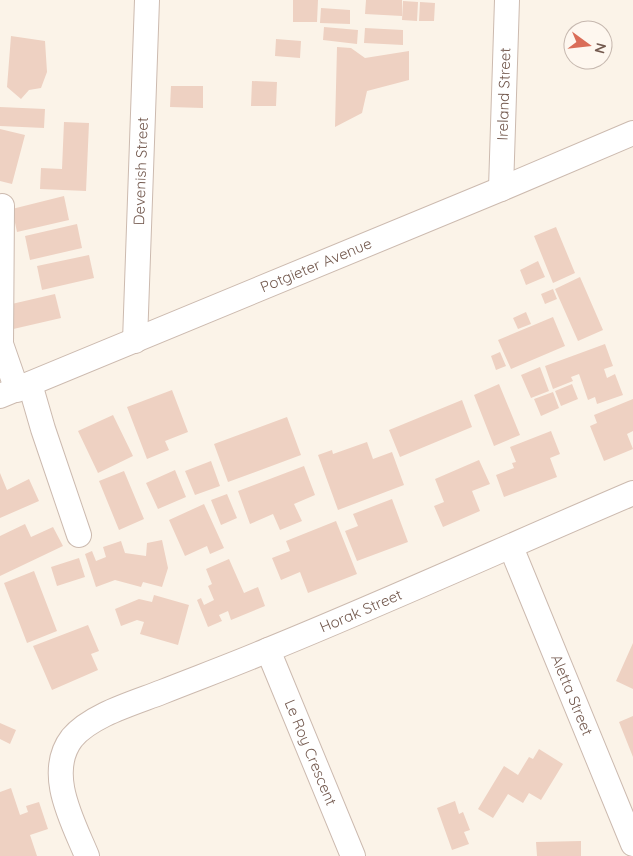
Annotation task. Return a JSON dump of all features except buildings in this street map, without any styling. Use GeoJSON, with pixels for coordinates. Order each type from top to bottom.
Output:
{"type":"FeatureCollection","features":[{"type":"Feature","properties":{"kind":"street","name":"Devenish Street"},"geometry":{"type":"LineString","coordinates":[[135,341],[147,0]]}},
{"type":"Feature","properties":{"kind":"street","name":"Ireland Street"},"geometry":{"type":"LineString","coordinates":[[501,189],[507,0]]}},
{"type":"Feature","properties":{"kind":"street","name":"Potgieter Avenue"},"geometry":{"type":"LineString","coordinates":[[16,390],[501,189],[633,132]]}},
{"type":"Feature","properties":{"kind":"street"},"geometry":{"type":"LineString","coordinates":[[2,206],[1,344],[16,390],[43,428],[79,535]]}},
{"type":"Feature","properties":{"kind":"street","name":"Horak Street"},"geometry":{"type":"LineString","coordinates":[[87,856],[66,805],[61,780],[61,760],[72,738],[89,723],[125,706],[268,650],[633,493]]}},
{"type":"Feature","properties":{"kind":"street","name":"Aletta Street"},"geometry":{"type":"LineString","coordinates":[[511,547],[633,844]]}},
{"type":"Feature","properties":{"kind":"street","name":"Le Roy Crescent"},"geometry":{"type":"LineString","coordinates":[[268,650],[353,856]]}}]}
